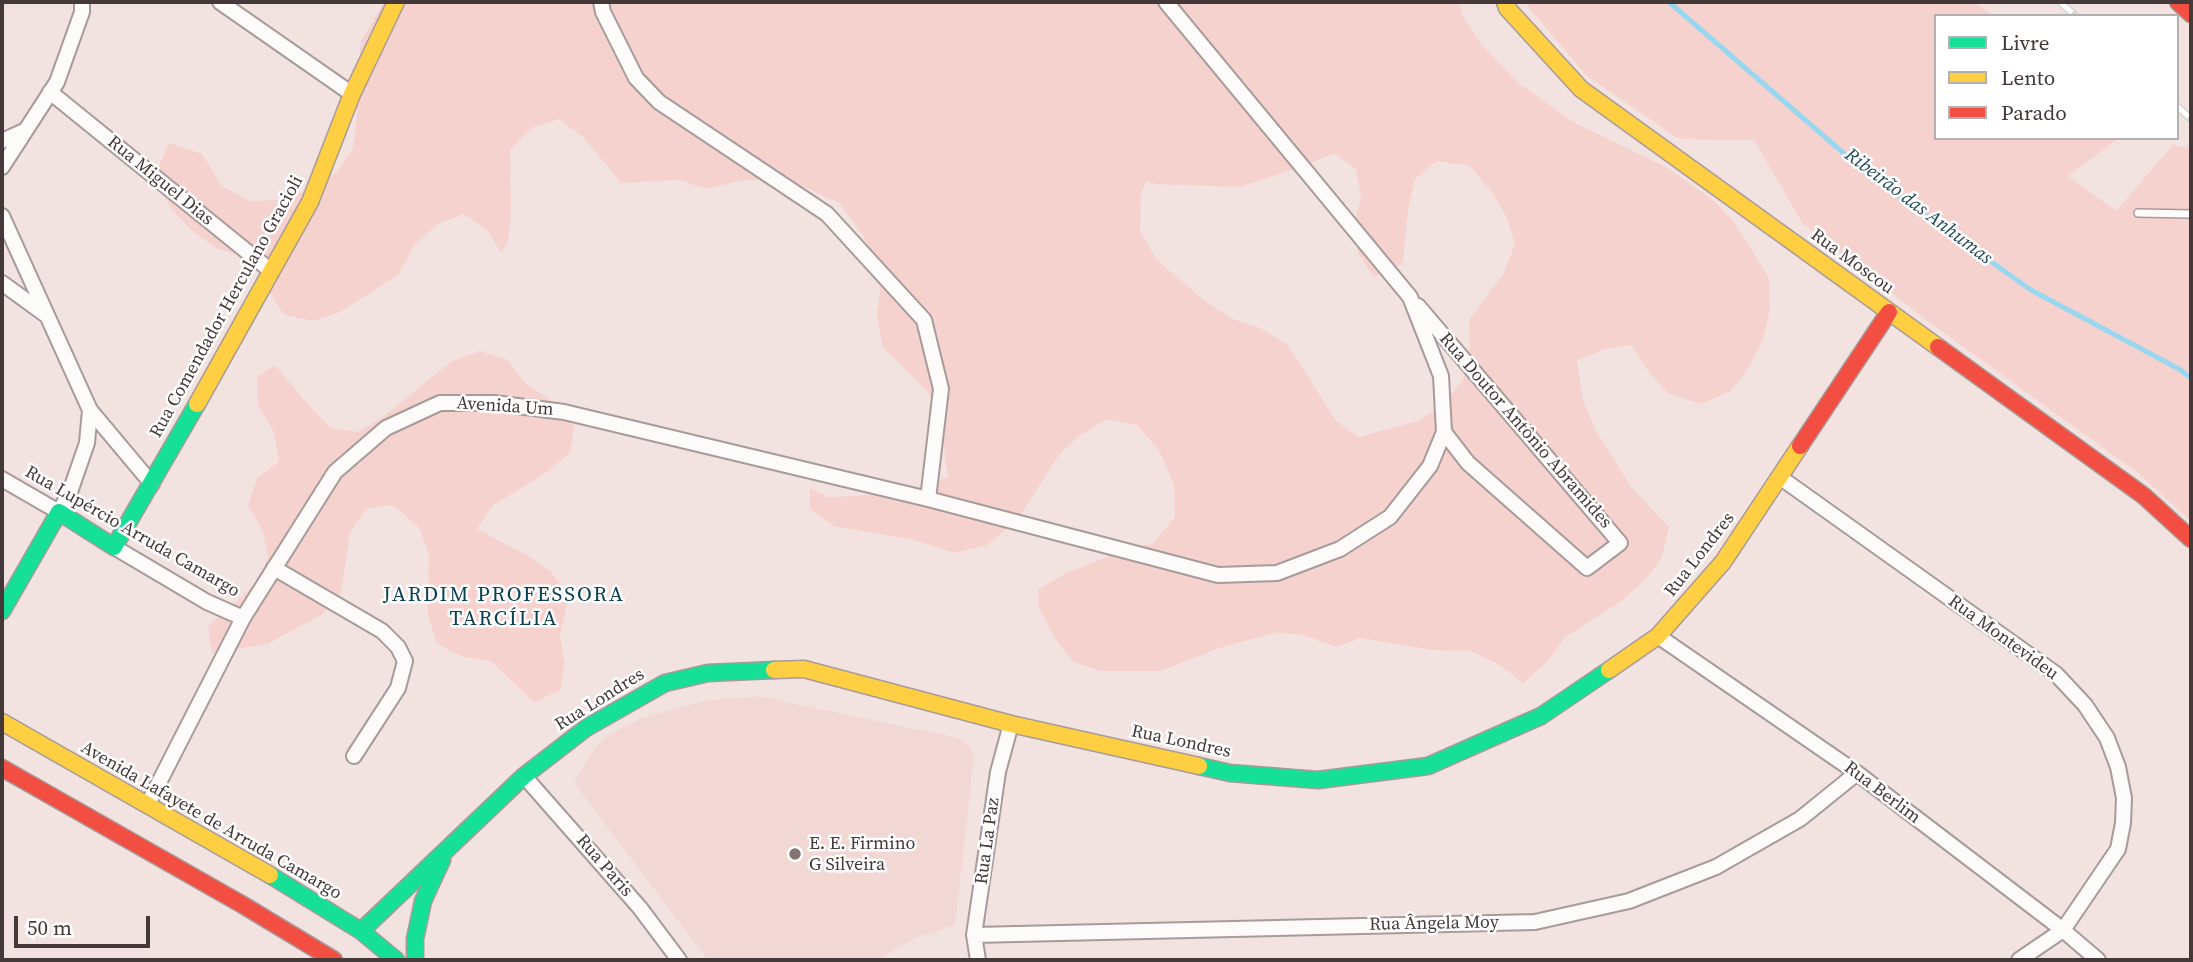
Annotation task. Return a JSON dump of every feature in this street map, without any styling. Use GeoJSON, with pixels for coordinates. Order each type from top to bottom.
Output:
{"type":"FeatureCollection","features":[{"type":"Feature","properties":{"kind":"street"},"geometry":{"type":"LineString","coordinates":[[2,167],[57,82],[82,12],[82,2]]}},
{"type":"Feature","properties":{"kind":"street"},"geometry":{"type":"LineString","coordinates":[[220,2],[352,94]]}},
{"type":"Feature","properties":{"kind":"street","name":"Rua Comendador Herculano Gracioli"},"geometry":{"type":"LineString","coordinates":[[114,547],[310,202],[352,94],[396,2]]}},
{"type":"Feature","properties":{"kind":"street"},"geometry":{"type":"LineString","coordinates":[[601,2],[603,12],[636,78],[659,102],[827,214],[924,320],[941,389],[928,499]]}},
{"type":"Feature","properties":{"kind":"street","name":"Rua Doutor Antônio Abramides"},"geometry":{"type":"LineString","coordinates":[[1166,2],[1410,297],[1620,542],[1587,568],[1468,463],[1444,432]]}},
{"type":"Feature","properties":{"kind":"street","name":"Rua Moscou"},"geometry":{"type":"LineString","coordinates":[[1505,2],[1507,8],[1580,89],[2144,496],[2191,539]]}},
{"type":"Feature","properties":{"kind":"street"},"geometry":{"type":"LineString","coordinates":[[2178,2],[2191,14]]}},
{"type":"Feature","properties":{"kind":"street","name":"Rua Miguel Dias"},"geometry":{"type":"LineString","coordinates":[[50,92],[271,271]]}},
{"type":"Feature","properties":{"kind":"street"},"geometry":{"type":"LineString","coordinates":[[2,141],[25,130]]}},
{"type":"Feature","properties":{"kind":"street"},"geometry":{"type":"LineString","coordinates":[[2,216],[90,410],[152,484]]}},
{"type":"Feature","properties":{"kind":"street"},"geometry":{"type":"LineString","coordinates":[[2,283],[49,316]]}},
{"type":"Feature","properties":{"kind":"street","name":"Rua Doutor Antônio Abramides"},"geometry":{"type":"LineString","coordinates":[[1023,523],[1218,575],[1277,573],[1340,549],[1390,517],[1430,466],[1444,432],[1441,376],[1410,297]]}},
{"type":"Feature","properties":{"kind":"street","name":"Rua Londres"},"geometry":{"type":"LineString","coordinates":[[361,931],[524,776],[586,728],[665,683],[708,673],[804,669],[1011,723],[1230,773],[1318,780],[1428,766],[1541,716],[1658,636],[1723,562],[1889,312]]}},
{"type":"Feature","properties":{"kind":"street","name":"Avenida Um"},"geometry":{"type":"LineString","coordinates":[[148,804],[243,618],[335,471],[386,428],[440,403],[494,403],[564,412],[1023,523]]}},
{"type":"Feature","properties":{"kind":"street"},"geometry":{"type":"LineString","coordinates":[[2,611],[69,492],[87,443],[90,410]]}},
{"type":"Feature","properties":{"kind":"street","name":"Rua Montevideu"},"geometry":{"type":"LineString","coordinates":[[1781,478],[2056,674],[2085,705],[2107,738],[2118,767],[2124,798],[2118,849],[2063,930]]}},
{"type":"Feature","properties":{"kind":"street","name":"Rua Lupércio Arruda Camargo"},"geometry":{"type":"LineString","coordinates":[[2,479],[208,602],[243,618]]}},
{"type":"Feature","properties":{"kind":"street"},"geometry":{"type":"LineString","coordinates":[[274,568],[382,631],[398,647],[405,661],[398,688],[354,756]]}},
{"type":"Feature","properties":{"kind":"street","name":"Rua Berlim"},"geometry":{"type":"LineString","coordinates":[[1658,636],[1857,773],[2063,930],[2098,960]]}},
{"type":"Feature","properties":{"kind":"street","name":"Avenida Lafayete de Arruda Camargo"},"geometry":{"type":"LineString","coordinates":[[2,723],[148,804],[312,924],[334,960]]}},
{"type":"Feature","properties":{"kind":"street","name":"Rua La Paz"},"geometry":{"type":"LineString","coordinates":[[978,960],[974,935],[998,772],[1011,723]]}},
{"type":"Feature","properties":{"kind":"street","name":"Avenida Lafayete de Arruda Camargo"},"geometry":{"type":"LineString","coordinates":[[2,768],[312,924],[361,931],[396,960]]}},
{"type":"Feature","properties":{"kind":"street","name":"Rua Ângela Moy"},"geometry":{"type":"LineString","coordinates":[[974,935],[1535,922],[1629,901],[1716,867],[1800,819],[1857,773]]}},
{"type":"Feature","properties":{"kind":"street","name":"Rua Paris"},"geometry":{"type":"LineString","coordinates":[[524,776],[640,908],[679,960]]}},
{"type":"Feature","properties":{"kind":"street"},"geometry":{"type":"LineString","coordinates":[[415,960],[415,939],[423,901],[448,848]]}},
{"type":"Feature","properties":{"kind":"street"},"geometry":{"type":"LineString","coordinates":[[312,924],[317,960]]}},
{"type":"Feature","properties":{"kind":"street"},"geometry":{"type":"LineString","coordinates":[[2019,960],[2063,930]]}},
{"type":"Feature","properties":{"kind":"lane"},"geometry":{"type":"LineString","coordinates":[[2138,213],[2191,214]]}},
{"type":"Feature","properties":{"kind":"shaded area"},"geometry":{"type":"Polygon","coordinates":[[[384,2],[1460,2],[1462,15],[1480,43],[1518,83],[1575,123],[1668,168],[1715,202],[1734,222],[1769,278],[1770,309],[1763,339],[1749,367],[1731,391],[1701,404],[1668,393],[1649,372],[1631,345],[1603,350],[1577,360],[1583,401],[1596,431],[1631,487],[1669,527],[1662,557],[1645,580],[1620,602],[1565,637],[1548,661],[1523,683],[1500,665],[1471,651],[1432,650],[1360,638],[1337,647],[1306,636],[1278,632],[1219,648],[1161,671],[1101,671],[1074,662],[1055,639],[1039,607],[1038,590],[1064,574],[1120,552],[1153,543],[1175,517],[1174,485],[1159,450],[1137,425],[1107,419],[1079,436],[1059,455],[1017,520],[987,545],[954,553],[914,540],[834,526],[810,509],[810,488],[828,497],[857,496],[919,487],[948,477],[941,426],[928,392],[883,347],[877,317],[880,289],[876,262],[863,235],[839,203],[804,187],[769,179],[739,181],[706,189],[679,180],[621,183],[584,138],[559,119],[531,128],[510,150],[511,213],[508,241],[501,253],[488,231],[464,214],[438,224],[414,245],[399,274],[340,312],[314,321],[284,315],[266,287],[256,261],[216,248],[192,231],[173,211],[153,179],[169,143],[202,154],[222,186],[250,201],[282,200],[308,190],[336,173],[353,149],[361,41],[384,2]],[[1334,153],[1307,165],[1240,187],[1156,184],[1147,181],[1141,193],[1140,232],[1157,260],[1206,302],[1233,319],[1260,328],[1288,345],[1336,421],[1359,437],[1417,421],[1442,406],[1463,379],[1470,349],[1469,320],[1504,273],[1515,244],[1506,216],[1491,191],[1470,166],[1437,161],[1415,179],[1408,209],[1403,263],[1374,277],[1358,253],[1354,226],[1361,196],[1356,169],[1334,153]]]}},
{"type":"Feature","properties":{"kind":"shaded area"},"geometry":{"type":"Polygon","coordinates":[[[1524,2],[1976,2],[1991,14],[1934,14],[1934,140],[2116,140],[2068,176],[2116,211],[2173,145],[2191,148],[2191,521],[2138,473],[1929,322],[1803,224],[1754,140],[1679,139],[1587,76],[1524,2]]]}},
{"type":"Feature","properties":{"kind":"shaded area"},"geometry":{"type":"Polygon","coordinates":[[[480,351],[507,360],[525,383],[548,398],[574,425],[570,453],[547,472],[492,506],[477,529],[528,556],[551,572],[569,595],[560,635],[564,662],[561,690],[534,702],[491,661],[463,657],[437,644],[428,615],[429,555],[419,527],[393,505],[366,509],[350,532],[341,593],[321,615],[267,644],[212,653],[208,626],[254,584],[268,558],[263,531],[248,506],[257,479],[279,461],[273,430],[258,406],[257,377],[275,365],[331,428],[359,432],[384,416],[452,361],[480,351]]]}},
{"type":"Feature","properties":{"kind":"shaded area","name":"E. E. Firmino G Silveira"},"geometry":{"type":"Polygon","coordinates":[[[758,696],[958,738],[969,746],[974,757],[955,925],[915,938],[878,960],[708,960],[574,783],[593,750],[608,735],[642,718],[704,701],[758,696]]]}},
{"type":"Feature","properties":{"kind":"waterway","name":"Ribeirão das Anhumas"},"geometry":{"type":"LineString","coordinates":[[1669,2],[1870,176],[2031,290],[2179,369],[2191,378]]}},
{"type":"Feature","properties":{"kind":"railway"},"geometry":{"type":"LineString","coordinates":[[2060,2],[2074,14]]}},
{"type":"Feature","properties":{"kind":"railway"},"geometry":{"type":"LineString","coordinates":[[2179,108],[2191,119]]}},
{"type":"Feature","properties":{"kind":"traffic: fast"},"geometry":{"type":"LineString","coordinates":[[2,611],[59,512],[114,547],[197,404]]}},
{"type":"Feature","properties":{"kind":"traffic: fast"},"geometry":{"type":"LineString","coordinates":[[361,931],[524,776],[586,728],[665,683],[708,673],[774,670]]}},
{"type":"Feature","properties":{"kind":"traffic: fast"},"geometry":{"type":"LineString","coordinates":[[1199,766],[1230,773],[1318,780],[1428,766],[1541,716],[1609,670]]}},
{"type":"Feature","properties":{"kind":"traffic: fast"},"geometry":{"type":"LineString","coordinates":[[415,960],[415,939],[423,901],[442,860]]}},
{"type":"Feature","properties":{"kind":"traffic: fast"},"geometry":{"type":"LineString","coordinates":[[270,875],[361,931],[396,960]]}},
{"type":"Feature","properties":{"kind":"traffic: slow"},"geometry":{"type":"LineString","coordinates":[[197,404],[310,202],[352,94],[396,2]]}},
{"type":"Feature","properties":{"kind":"traffic: slow"},"geometry":{"type":"LineString","coordinates":[[1505,2],[1507,8],[1581,89],[1938,347]]}},
{"type":"Feature","properties":{"kind":"traffic: slow"},"geometry":{"type":"LineString","coordinates":[[1609,670],[1658,636],[1723,562],[1800,446]]}},
{"type":"Feature","properties":{"kind":"traffic: slow"},"geometry":{"type":"LineString","coordinates":[[774,670],[804,669],[1011,724],[1199,766]]}},
{"type":"Feature","properties":{"kind":"traffic: slow"},"geometry":{"type":"LineString","coordinates":[[2,722],[270,875]]}},
{"type":"Feature","properties":{"kind":"traffic: jam"},"geometry":{"type":"LineString","coordinates":[[2178,2],[2191,14]]}},
{"type":"Feature","properties":{"kind":"traffic: jam"},"geometry":{"type":"LineString","coordinates":[[1800,446],[1889,312]]}},
{"type":"Feature","properties":{"kind":"traffic: jam"},"geometry":{"type":"LineString","coordinates":[[1938,347],[2144,496],[2191,539]]}},
{"type":"Feature","properties":{"kind":"traffic: jam"},"geometry":{"type":"LineString","coordinates":[[2,768],[334,960]]}},
{"type":"Feature","properties":{"kind":"place","name":"E. E. Firmino G Silveira"},"geometry":{"type":"Point","coordinates":[795,854]}},
{"type":"Feature","properties":{"kind":"district","name":"JARDIM PROFESSORA TARCÍLIA"},"geometry":{"type":"Point","coordinates":[504,608]}}]}
